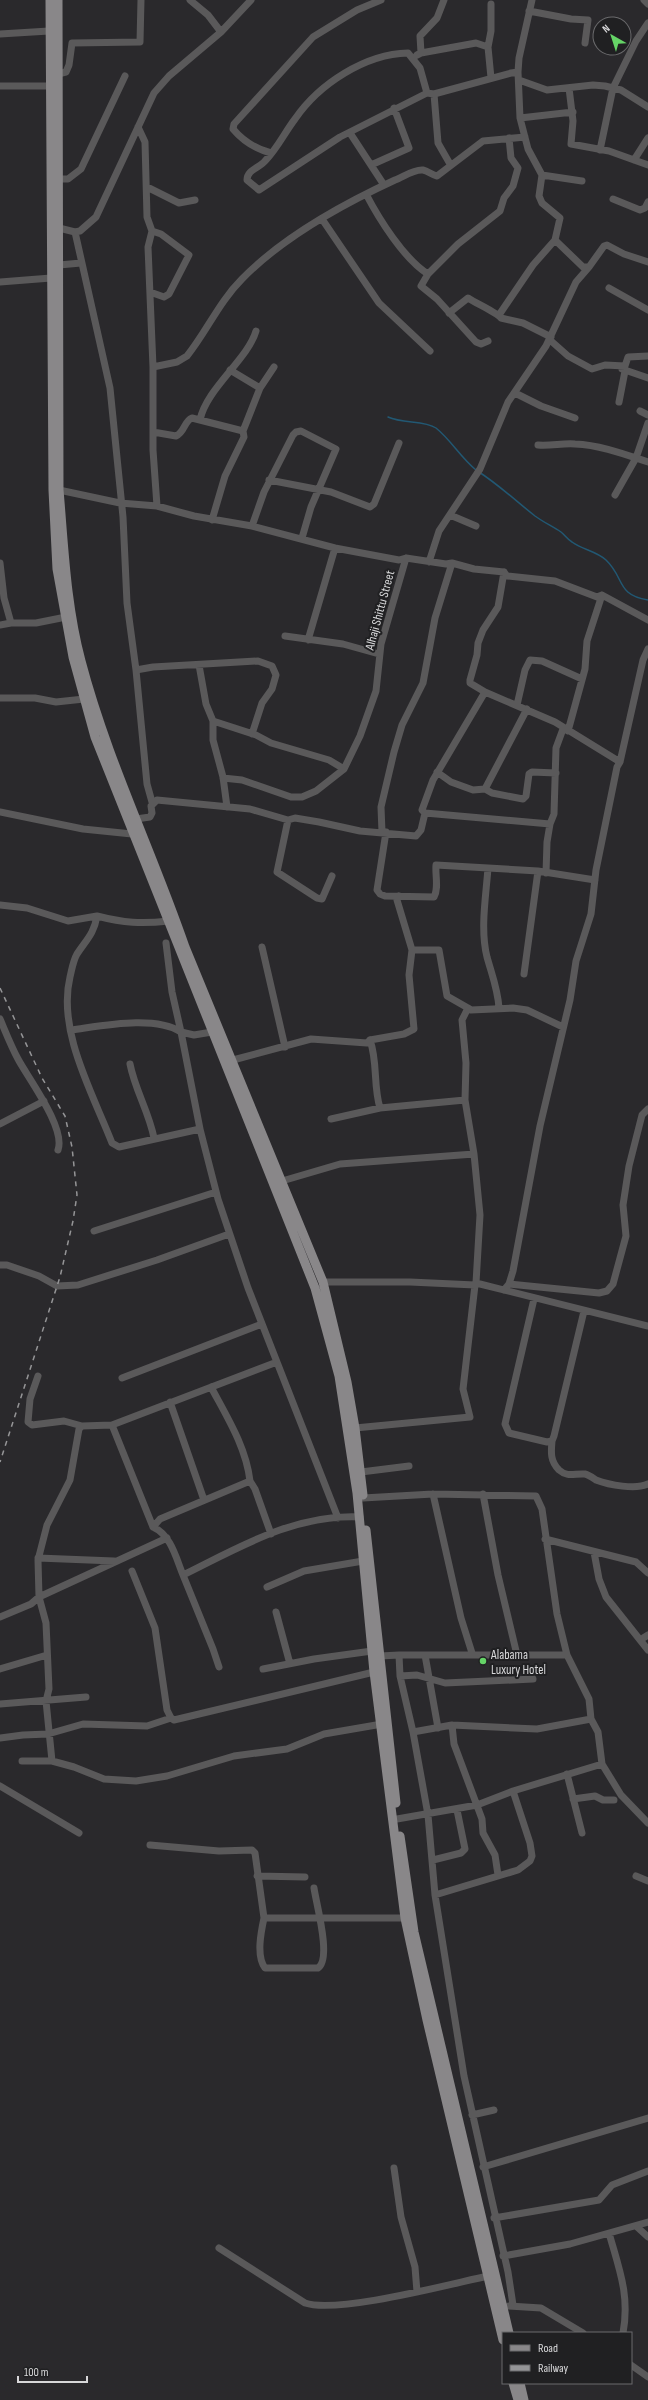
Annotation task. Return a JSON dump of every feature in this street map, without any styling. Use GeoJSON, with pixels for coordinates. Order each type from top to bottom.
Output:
{"type":"FeatureCollection","features":[{"type":"Feature","properties":{"kind":"main road"},"geometry":{"type":"LineString","coordinates":[[50,0],[49,31],[51,86],[59,179],[59,490],[61,569],[81,660],[115,768],[185,947],[233,1060],[236,1079],[318,1295],[340,1376],[360,1517],[374,1672],[382,1724],[405,1918],[509,2332]]}},
{"type":"Feature","properties":{"kind":"main road"},"geometry":{"type":"LineString","coordinates":[[58,0],[56,156],[51,278],[53,490],[66,617],[74,664],[102,758],[132,834],[169,921],[212,1032],[236,1079],[282,1180],[323,1282],[347,1382],[355,1428],[361,1472],[397,1819],[414,1932],[431,2019],[502,2336]]}},
{"type":"Feature","properties":{"kind":"main road"},"geometry":{"type":"LineString","coordinates":[[514,2384],[518,2400]]}},
{"type":"Feature","properties":{"kind":"main road"},"geometry":{"type":"LineString","coordinates":[[520,2384],[524,2400]]}},
{"type":"Feature","properties":{"kind":"street"},"geometry":{"type":"LineString","coordinates":[[58,41],[72,43],[140,42],[141,0]]}},
{"type":"Feature","properties":{"kind":"street"},"geometry":{"type":"LineString","coordinates":[[190,0],[208,15],[221,32]]}},
{"type":"Feature","properties":{"kind":"street"},"geometry":{"type":"LineString","coordinates":[[59,228],[75,232],[80,231],[96,217],[150,99],[163,82],[221,32],[251,0]]}},
{"type":"Feature","properties":{"kind":"street"},"geometry":{"type":"LineString","coordinates":[[271,153],[259,150],[245,140],[233,129],[234,124],[313,36],[358,10],[382,0]]}},
{"type":"Feature","properties":{"kind":"street"},"geometry":{"type":"LineString","coordinates":[[421,53],[420,36],[437,18],[444,0]]}},
{"type":"Feature","properties":{"kind":"street"},"geometry":{"type":"LineString","coordinates":[[499,315],[533,265],[555,240],[560,218],[540,200],[539,192],[542,175],[538,165],[532,157],[520,118],[519,58],[532,0]]}},
{"type":"Feature","properties":{"kind":"street"},"geometry":{"type":"LineString","coordinates":[[644,0],[648,4]]}},
{"type":"Feature","properties":{"kind":"street"},"geometry":{"type":"LineString","coordinates":[[491,4],[491,31],[486,43],[491,78]]}},
{"type":"Feature","properties":{"kind":"street"},"geometry":{"type":"LineString","coordinates":[[530,11],[571,19],[588,20],[585,43]]}},
{"type":"Feature","properties":{"kind":"street"},"geometry":{"type":"LineString","coordinates":[[600,150],[613,88],[636,41],[648,23]]}},
{"type":"Feature","properties":{"kind":"street"},"geometry":{"type":"LineString","coordinates":[[0,34],[49,31]]}},
{"type":"Feature","properties":{"kind":"street"},"geometry":{"type":"LineString","coordinates":[[58,74],[66,72],[69,65],[72,43]]}},
{"type":"Feature","properties":{"kind":"street"},"geometry":{"type":"LineString","coordinates":[[412,56],[476,43],[486,43]]}},
{"type":"Feature","properties":{"kind":"street"},"geometry":{"type":"LineString","coordinates":[[450,164],[439,146],[431,93],[420,68],[412,56],[408,53],[397,54],[358,66],[329,85],[309,102],[266,161],[247,176],[246,180],[259,190],[325,146],[394,108],[431,93],[491,78],[519,76],[548,90],[593,85],[613,88],[621,90],[648,106]]}},
{"type":"Feature","properties":{"kind":"street"},"geometry":{"type":"LineString","coordinates":[[59,179],[68,179],[81,169],[125,76]]}},
{"type":"Feature","properties":{"kind":"street"},"geometry":{"type":"LineString","coordinates":[[0,86],[51,86]]}},
{"type":"Feature","properties":{"kind":"street"},"geometry":{"type":"LineString","coordinates":[[569,88],[573,112],[571,144],[600,150],[648,165]]}},
{"type":"Feature","properties":{"kind":"street"},"geometry":{"type":"LineString","coordinates":[[371,165],[409,148],[394,108]]}},
{"type":"Feature","properties":{"kind":"street"},"geometry":{"type":"LineString","coordinates":[[520,118],[573,112]]}},
{"type":"Feature","properties":{"kind":"street"},"geometry":{"type":"LineString","coordinates":[[138,127],[145,142],[147,217],[152,232],[148,247],[157,506]]}},
{"type":"Feature","properties":{"kind":"street"},"geometry":{"type":"LineString","coordinates":[[350,133],[384,185]]}},
{"type":"Feature","properties":{"kind":"street"},"geometry":{"type":"LineString","coordinates":[[153,368],[177,362],[187,356],[227,296],[242,278],[285,244],[322,219],[366,194],[416,171],[425,170],[437,176],[450,164],[483,141],[525,137]]}},
{"type":"Feature","properties":{"kind":"street"},"geometry":{"type":"LineString","coordinates":[[488,341],[481,344],[476,342],[421,286],[428,274],[458,244],[500,211],[504,198],[512,186],[518,168],[511,158],[509,138]]}},
{"type":"Feature","properties":{"kind":"street"},"geometry":{"type":"LineString","coordinates":[[634,160],[648,138]]}},
{"type":"Feature","properties":{"kind":"street"},"geometry":{"type":"LineString","coordinates":[[542,175],[582,181]]}},
{"type":"Feature","properties":{"kind":"street"},"geometry":{"type":"LineString","coordinates":[[147,187],[179,203],[195,200]]}},
{"type":"Feature","properties":{"kind":"street"},"geometry":{"type":"LineString","coordinates":[[366,194],[374,209],[412,260],[428,274]]}},
{"type":"Feature","properties":{"kind":"street"},"geometry":{"type":"LineString","coordinates":[[613,199],[638,210],[647,207]]}},
{"type":"Feature","properties":{"kind":"street"},"geometry":{"type":"LineString","coordinates":[[322,219],[379,302],[430,351]]}},
{"type":"Feature","properties":{"kind":"street"},"geometry":{"type":"LineString","coordinates":[[75,232],[110,388],[127,603],[136,670],[147,784],[152,802],[152,813],[150,817],[136,819]]}},
{"type":"Feature","properties":{"kind":"street"},"geometry":{"type":"LineString","coordinates":[[150,292],[164,297],[169,294],[189,255],[162,234],[152,232]]}},
{"type":"Feature","properties":{"kind":"street"},"geometry":{"type":"LineString","coordinates":[[555,240],[583,267],[589,266]]}},
{"type":"Feature","properties":{"kind":"street"},"geometry":{"type":"LineString","coordinates":[[430,562],[435,540],[450,514],[480,469],[508,402],[550,338],[576,282],[604,246],[607,245],[624,254],[648,262]]}},
{"type":"Feature","properties":{"kind":"street"},"geometry":{"type":"LineString","coordinates":[[59,265],[81,263]]}},
{"type":"Feature","properties":{"kind":"street"},"geometry":{"type":"LineString","coordinates":[[0,282],[51,278]]}},
{"type":"Feature","properties":{"kind":"street"},"geometry":{"type":"LineString","coordinates":[[609,288],[648,310]]}},
{"type":"Feature","properties":{"kind":"street"},"geometry":{"type":"LineString","coordinates":[[449,313],[468,298],[499,315],[501,318],[523,324],[550,338],[568,356],[592,369],[605,365],[648,378]]}},
{"type":"Feature","properties":{"kind":"street"},"geometry":{"type":"LineString","coordinates":[[200,420],[202,414],[256,331]]}},
{"type":"Feature","properties":{"kind":"street"},"geometry":{"type":"LineString","coordinates":[[619,402],[622,369],[625,366],[628,357],[648,356]]}},
{"type":"Feature","properties":{"kind":"street"},"geometry":{"type":"LineString","coordinates":[[212,520],[225,476],[244,437],[243,431],[260,388],[274,367]]}},
{"type":"Feature","properties":{"kind":"street"},"geometry":{"type":"LineString","coordinates":[[230,370],[260,388]]}},
{"type":"Feature","properties":{"kind":"street"},"geometry":{"type":"LineString","coordinates":[[515,393],[541,406],[575,418]]}},
{"type":"Feature","properties":{"kind":"street"},"geometry":{"type":"LineString","coordinates":[[640,411],[648,415]]}},
{"type":"Feature","properties":{"kind":"street"},"geometry":{"type":"LineString","coordinates":[[154,432],[176,436],[182,432],[190,418],[243,431]]}},
{"type":"Feature","properties":{"kind":"street"},"geometry":{"type":"LineString","coordinates":[[615,495],[636,458],[648,423]]}},
{"type":"Feature","properties":{"kind":"street"},"geometry":{"type":"LineString","coordinates":[[252,526],[269,480],[293,435],[296,432],[301,431],[336,449],[318,489],[302,538]]}},
{"type":"Feature","properties":{"kind":"street"},"geometry":{"type":"LineString","coordinates":[[269,480],[331,492],[370,507],[374,504],[399,443]]}},
{"type":"Feature","properties":{"kind":"street"},"geometry":{"type":"LineString","coordinates":[[538,445],[550,446],[573,443],[594,445],[648,462]]}},
{"type":"Feature","properties":{"kind":"street"},"geometry":{"type":"LineString","coordinates":[[59,490],[120,503],[157,506],[212,520],[252,526],[302,538],[335,548],[399,560],[406,558],[446,564],[452,563],[474,569],[504,572],[507,576],[555,581],[597,596],[602,595],[648,620]]}},
{"type":"Feature","properties":{"kind":"street"},"geometry":{"type":"LineString","coordinates":[[450,514],[476,526]]}},
{"type":"Feature","properties":{"kind":"street"},"geometry":{"type":"LineString","coordinates":[[308,640],[335,548]]}},
{"type":"Feature","properties":{"kind":"street","name":"Alhaji Shittu Street"},"geometry":{"type":"LineString","coordinates":[[223,778],[242,780],[291,797],[302,797],[316,791],[344,769],[360,736],[376,691],[379,654],[406,558]]}},
{"type":"Feature","properties":{"kind":"street"},"geometry":{"type":"LineString","coordinates":[[0,563],[4,598],[11,624]]}},
{"type":"Feature","properties":{"kind":"street"},"geometry":{"type":"LineString","coordinates":[[452,563],[435,618],[423,683],[402,725],[381,807],[384,832],[378,890],[380,894],[385,896],[399,896],[417,899],[434,898],[436,892],[434,872],[436,866],[538,872],[595,880]]}},
{"type":"Feature","properties":{"kind":"street"},"geometry":{"type":"LineString","coordinates":[[504,572],[498,607],[483,630],[478,643],[478,655],[470,683],[486,692],[555,722],[620,762]]}},
{"type":"Feature","properties":{"kind":"street"},"geometry":{"type":"LineString","coordinates":[[546,873],[547,842],[550,824],[554,814],[556,748],[566,730],[582,679],[585,669],[587,641],[602,595]]}},
{"type":"Feature","properties":{"kind":"street"},"geometry":{"type":"LineString","coordinates":[[0,625],[36,623],[66,617]]}},
{"type":"Feature","properties":{"kind":"street"},"geometry":{"type":"LineString","coordinates":[[284,636],[343,644],[379,654]]}},
{"type":"Feature","properties":{"kind":"street"},"geometry":{"type":"LineString","coordinates":[[504,1290],[509,1284],[540,1126],[562,1027],[570,1000],[576,961],[591,914],[595,880],[617,767],[620,762],[643,660],[648,649]]}},
{"type":"Feature","properties":{"kind":"street"},"geometry":{"type":"LineString","coordinates":[[517,705],[525,670],[530,660],[542,661],[582,679]]}},
{"type":"Feature","properties":{"kind":"street"},"geometry":{"type":"LineString","coordinates":[[136,670],[153,667],[258,661],[275,669],[276,675],[272,689],[262,703],[252,734]]}},
{"type":"Feature","properties":{"kind":"street"},"geometry":{"type":"LineString","coordinates":[[198,665],[206,704],[213,721],[213,740],[223,778],[227,807]]}},
{"type":"Feature","properties":{"kind":"street"},"geometry":{"type":"LineString","coordinates":[[152,802],[157,800],[227,807],[271,813],[288,820],[295,818],[319,822],[360,832],[384,832],[416,836],[421,830],[425,813],[422,810],[426,795],[437,772],[486,692]]}},
{"type":"Feature","properties":{"kind":"street"},"geometry":{"type":"LineString","coordinates":[[0,698],[35,698],[56,702],[84,699]]}},
{"type":"Feature","properties":{"kind":"street"},"geometry":{"type":"LineString","coordinates":[[485,789],[527,709]]}},
{"type":"Feature","properties":{"kind":"street"},"geometry":{"type":"LineString","coordinates":[[213,721],[252,734],[271,743],[329,760],[344,769]]}},
{"type":"Feature","properties":{"kind":"street"},"geometry":{"type":"LineString","coordinates":[[437,772],[451,782],[472,790],[485,789],[492,793],[525,799],[529,774],[532,772],[556,773]]}},
{"type":"Feature","properties":{"kind":"street"},"geometry":{"type":"LineString","coordinates":[[0,812],[83,829],[132,834]]}},
{"type":"Feature","properties":{"kind":"street"},"geometry":{"type":"LineString","coordinates":[[425,813],[550,824]]}},
{"type":"Feature","properties":{"kind":"street"},"geometry":{"type":"LineString","coordinates":[[288,820],[277,872],[317,898],[322,899],[332,876]]}},
{"type":"Feature","properties":{"kind":"street"},"geometry":{"type":"LineString","coordinates":[[488,868],[484,920],[486,947],[498,991],[499,1008]]}},
{"type":"Feature","properties":{"kind":"street"},"geometry":{"type":"LineString","coordinates":[[524,974],[538,872]]}},
{"type":"Feature","properties":{"kind":"street"},"geometry":{"type":"LineString","coordinates":[[233,1060],[312,1039],[367,1042],[370,1040],[404,1034],[414,1029],[409,975],[412,950],[397,900],[399,896]]}},
{"type":"Feature","properties":{"kind":"street"},"geometry":{"type":"LineString","coordinates":[[0,905],[27,908],[68,921],[97,916],[121,923],[140,924],[169,921]]}},
{"type":"Feature","properties":{"kind":"street"},"geometry":{"type":"LineString","coordinates":[[97,916],[95,928],[77,955],[66,991],[71,1030],[85,1080],[104,1120],[112,1143],[119,1147],[200,1129]]}},
{"type":"Feature","properties":{"kind":"street"},"geometry":{"type":"LineString","coordinates":[[166,943],[172,992],[200,1129],[216,1192],[229,1234],[262,1324],[338,1518]]}},
{"type":"Feature","properties":{"kind":"street"},"geometry":{"type":"LineString","coordinates":[[262,947],[285,1046]]}},
{"type":"Feature","properties":{"kind":"street"},"geometry":{"type":"LineString","coordinates":[[412,950],[439,950],[447,996],[471,1010],[499,1008],[527,1010],[562,1027]]}},
{"type":"Feature","properties":{"kind":"street"},"geometry":{"type":"LineString","coordinates":[[355,1428],[470,1417],[464,1389],[475,1284],[480,1215],[474,1154],[465,1100],[466,1063],[462,1020],[468,1008]]}},
{"type":"Feature","properties":{"kind":"street"},"geometry":{"type":"LineString","coordinates":[[0,1020],[18,1059],[41,1094],[57,1132],[59,1142],[58,1150]]}},
{"type":"Feature","properties":{"kind":"street"},"geometry":{"type":"LineString","coordinates":[[71,1030],[145,1023],[168,1026],[181,1032],[194,1035],[212,1032]]}},
{"type":"Feature","properties":{"kind":"street"},"geometry":{"type":"LineString","coordinates":[[370,1040],[375,1055],[376,1094],[380,1108]]}},
{"type":"Feature","properties":{"kind":"street"},"geometry":{"type":"LineString","coordinates":[[130,1064],[136,1089],[151,1122],[154,1138]]}},
{"type":"Feature","properties":{"kind":"street"},"geometry":{"type":"LineString","coordinates":[[331,1119],[380,1108],[465,1100]]}},
{"type":"Feature","properties":{"kind":"street"},"geometry":{"type":"LineString","coordinates":[[0,1124],[44,1101]]}},
{"type":"Feature","properties":{"kind":"street"},"geometry":{"type":"LineString","coordinates":[[509,1284],[599,1293],[610,1288],[615,1280],[626,1236],[623,1205],[629,1166],[642,1115],[648,1110]]}},
{"type":"Feature","properties":{"kind":"street"},"geometry":{"type":"LineString","coordinates":[[282,1180],[340,1164],[474,1154]]}},
{"type":"Feature","properties":{"kind":"street"},"geometry":{"type":"LineString","coordinates":[[94,1231],[216,1192]]}},
{"type":"Feature","properties":{"kind":"street"},"geometry":{"type":"LineString","coordinates":[[0,1265],[7,1265],[39,1276],[58,1286],[78,1285],[157,1260],[229,1234]]}},
{"type":"Feature","properties":{"kind":"street"},"geometry":{"type":"LineString","coordinates":[[323,1282],[475,1284],[648,1326]]}},
{"type":"Feature","properties":{"kind":"street"},"geometry":{"type":"LineString","coordinates":[[534,1299],[505,1424],[509,1433],[547,1442],[552,1441]]}},
{"type":"Feature","properties":{"kind":"street"},"geometry":{"type":"LineString","coordinates":[[584,1311],[552,1441],[552,1458],[560,1470],[566,1474],[574,1476],[586,1474],[597,1480],[621,1485],[638,1487],[648,1484]]}},
{"type":"Feature","properties":{"kind":"street"},"geometry":{"type":"LineString","coordinates":[[122,1378],[262,1324]]}},
{"type":"Feature","properties":{"kind":"street"},"geometry":{"type":"LineString","coordinates":[[38,1376],[30,1399],[28,1422],[32,1425],[64,1421],[82,1426],[112,1425],[277,1362]]}},
{"type":"Feature","properties":{"kind":"street"},"geometry":{"type":"LineString","coordinates":[[211,1387],[238,1440],[249,1469],[250,1481],[255,1489],[271,1534]]}},
{"type":"Feature","properties":{"kind":"street"},"geometry":{"type":"LineString","coordinates":[[170,1402],[204,1500]]}},
{"type":"Feature","properties":{"kind":"street"},"geometry":{"type":"LineString","coordinates":[[112,1425],[153,1527],[160,1530],[167,1538],[214,1649],[219,1667]]}},
{"type":"Feature","properties":{"kind":"street"},"geometry":{"type":"LineString","coordinates":[[52,1761],[48,1734],[46,1701],[49,1689],[46,1623],[39,1596],[38,1558],[48,1525],[67,1488],[77,1435],[82,1426]]}},
{"type":"Feature","properties":{"kind":"street"},"geometry":{"type":"LineString","coordinates":[[361,1472],[409,1466]]}},
{"type":"Feature","properties":{"kind":"street"},"geometry":{"type":"LineString","coordinates":[[153,1527],[160,1519],[250,1481]]}},
{"type":"Feature","properties":{"kind":"street"},"geometry":{"type":"LineString","coordinates":[[363,1498],[433,1494],[483,1494],[536,1496],[540,1500],[557,1614],[567,1655],[585,1688],[589,1699],[591,1718],[598,1732],[602,1764],[621,1795],[648,1823]]}},
{"type":"Feature","properties":{"kind":"street"},"geometry":{"type":"LineString","coordinates":[[433,1494],[461,1618],[472,1653]]}},
{"type":"Feature","properties":{"kind":"street"},"geometry":{"type":"LineString","coordinates":[[483,1494],[498,1575],[517,1655]]}},
{"type":"Feature","properties":{"kind":"street"},"geometry":{"type":"LineString","coordinates":[[183,1575],[279,1529],[301,1522],[360,1517]]}},
{"type":"Feature","properties":{"kind":"street"},"geometry":{"type":"LineString","coordinates":[[0,1617],[31,1604],[39,1596],[118,1562],[167,1538]]}},
{"type":"Feature","properties":{"kind":"street"},"geometry":{"type":"LineString","coordinates":[[545,1539],[636,1562],[648,1573]]}},
{"type":"Feature","properties":{"kind":"street"},"geometry":{"type":"LineString","coordinates":[[594,1552],[599,1579],[606,1597],[648,1650]]}},
{"type":"Feature","properties":{"kind":"street"},"geometry":{"type":"LineString","coordinates":[[38,1558],[118,1562]]}},
{"type":"Feature","properties":{"kind":"street"},"geometry":{"type":"LineString","coordinates":[[267,1587],[304,1571],[363,1561]]}},
{"type":"Feature","properties":{"kind":"street"},"geometry":{"type":"LineString","coordinates":[[132,1571],[155,1628],[167,1710],[171,1718]]}},
{"type":"Feature","properties":{"kind":"street"},"geometry":{"type":"LineString","coordinates":[[276,1612],[290,1664]]}},
{"type":"Feature","properties":{"kind":"street"},"geometry":{"type":"LineString","coordinates":[[640,1640],[648,1635]]}},
{"type":"Feature","properties":{"kind":"street"},"geometry":{"type":"LineString","coordinates":[[263,1669],[372,1651]]}},
{"type":"Feature","properties":{"kind":"street"},"geometry":{"type":"LineString","coordinates":[[380,1656],[472,1653],[567,1655]]}},
{"type":"Feature","properties":{"kind":"street"},"geometry":{"type":"LineString","coordinates":[[0,1669],[47,1655]]}},
{"type":"Feature","properties":{"kind":"street"},"geometry":{"type":"LineString","coordinates":[[399,1655],[400,1676],[414,1732],[428,1815],[435,1895],[472,2115],[513,2305]]}},
{"type":"Feature","properties":{"kind":"street"},"geometry":{"type":"LineString","coordinates":[[425,1655],[438,1728]]}},
{"type":"Feature","properties":{"kind":"street"},"geometry":{"type":"LineString","coordinates":[[0,1738],[23,1734],[48,1734],[83,1724],[147,1726],[171,1718],[174,1720],[184,1719],[374,1672]]}},
{"type":"Feature","properties":{"kind":"street"},"geometry":{"type":"LineString","coordinates":[[400,1676],[417,1675],[445,1683],[533,1679]]}},
{"type":"Feature","properties":{"kind":"street"},"geometry":{"type":"LineString","coordinates":[[0,1704],[86,1697]]}},
{"type":"Feature","properties":{"kind":"street"},"geometry":{"type":"LineString","coordinates":[[414,1732],[452,1725],[538,1729],[591,1718]]}},
{"type":"Feature","properties":{"kind":"street"},"geometry":{"type":"LineString","coordinates":[[22,1761],[52,1761],[74,1766],[104,1779],[136,1781],[167,1776],[234,1756],[287,1749],[324,1734],[382,1724]]}},
{"type":"Feature","properties":{"kind":"street"},"geometry":{"type":"LineString","coordinates":[[452,1725],[454,1744],[482,1819],[483,1834],[495,1855],[498,1875]]}},
{"type":"Feature","properties":{"kind":"street"},"geometry":{"type":"LineString","coordinates":[[397,1819],[457,1810],[477,1805],[513,1791],[602,1764]]}},
{"type":"Feature","properties":{"kind":"street"},"geometry":{"type":"LineString","coordinates":[[567,1774],[582,1833]]}},
{"type":"Feature","properties":{"kind":"street"},"geometry":{"type":"LineString","coordinates":[[0,1786],[79,1834]]}},
{"type":"Feature","properties":{"kind":"street"},"geometry":{"type":"LineString","coordinates":[[435,1895],[518,1870],[530,1861],[532,1856],[513,1791]]}},
{"type":"Feature","properties":{"kind":"street"},"geometry":{"type":"LineString","coordinates":[[573,1799],[595,1796],[603,1800],[614,1800]]}},
{"type":"Feature","properties":{"kind":"street"},"geometry":{"type":"LineString","coordinates":[[433,1860],[461,1853],[465,1849],[457,1810]]}},
{"type":"Feature","properties":{"kind":"street"},"geometry":{"type":"LineString","coordinates":[[150,1845],[220,1851],[249,1849],[255,1853],[264,1918],[261,1935],[265,1968],[309,1969],[322,1966],[324,1949],[314,1888]]}},
{"type":"Feature","properties":{"kind":"street"},"geometry":{"type":"LineString","coordinates":[[257,1876],[305,1877]]}},
{"type":"Feature","properties":{"kind":"street"},"geometry":{"type":"LineString","coordinates":[[636,1876],[648,1881]]}},
{"type":"Feature","properties":{"kind":"street"},"geometry":{"type":"LineString","coordinates":[[264,1918],[320,1920],[405,1918]]}},
{"type":"Feature","properties":{"kind":"street"},"geometry":{"type":"LineString","coordinates":[[472,2115],[494,2110]]}},
{"type":"Feature","properties":{"kind":"street"},"geometry":{"type":"LineString","coordinates":[[483,2167],[648,2118]]}},
{"type":"Feature","properties":{"kind":"street"},"geometry":{"type":"LineString","coordinates":[[394,2168],[401,2217],[415,2267],[417,2292]]}},
{"type":"Feature","properties":{"kind":"street"},"geometry":{"type":"LineString","coordinates":[[494,2218],[599,2200],[612,2185],[648,2171]]}},
{"type":"Feature","properties":{"kind":"street"},"geometry":{"type":"LineString","coordinates":[[503,2256],[570,2244],[648,2222]]}},
{"type":"Feature","properties":{"kind":"street"},"geometry":{"type":"LineString","coordinates":[[636,2226],[648,2237]]}},
{"type":"Feature","properties":{"kind":"street"},"geometry":{"type":"LineString","coordinates":[[609,2233],[623,2279],[626,2316],[623,2332]]}},
{"type":"Feature","properties":{"kind":"street"},"geometry":{"type":"LineString","coordinates":[[219,2248],[305,2303],[314,2306],[350,2304],[417,2292],[488,2276]]}},
{"type":"Feature","properties":{"kind":"street"},"geometry":{"type":"LineString","coordinates":[[503,2307],[513,2305],[541,2308],[581,2332]]}},
{"type":"Feature","properties":{"kind":"street"},"geometry":{"type":"LineString","coordinates":[[632,2366],[648,2377]]}},
{"type":"Feature","properties":{"kind":"waterway"},"geometry":{"type":"LineString","coordinates":[[388,417],[400,421],[426,424],[436,428],[476,470]]}},
{"type":"Feature","properties":{"kind":"waterway"},"geometry":{"type":"LineString","coordinates":[[479,472],[535,516],[561,532],[570,541],[594,552],[606,560],[626,590],[638,598],[648,600]]}},
{"type":"Feature","properties":{"kind":"railway"},"geometry":{"type":"LineString","coordinates":[[0,988],[42,1078],[65,1116],[72,1147],[77,1195],[73,1221],[60,1277],[0,1462]]}},
{"type":"Feature","properties":{"kind":"place","name":"Alabama Luxury Hotel"},"geometry":{"type":"Point","coordinates":[483,1661]}}]}
